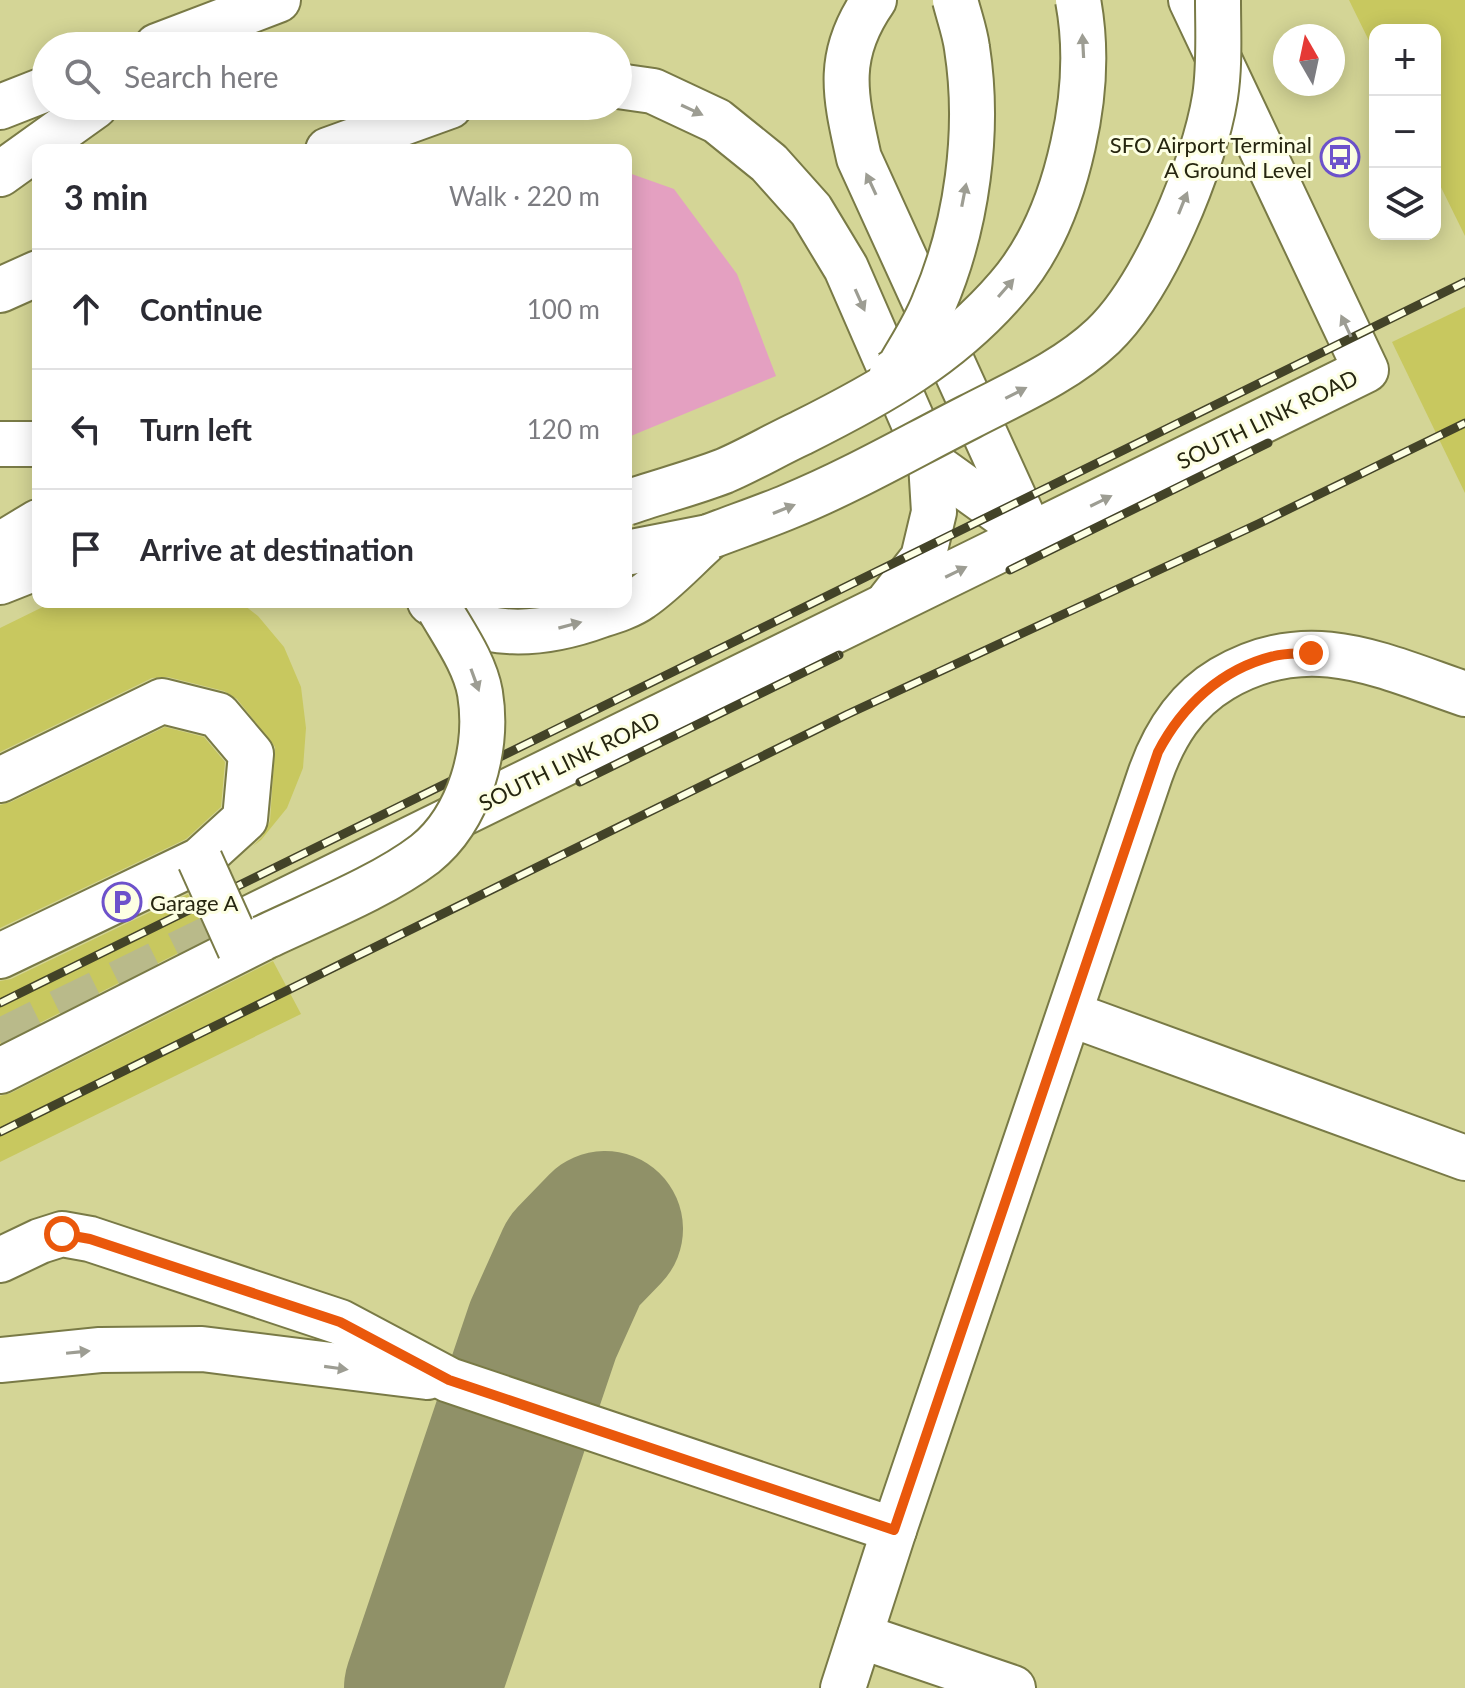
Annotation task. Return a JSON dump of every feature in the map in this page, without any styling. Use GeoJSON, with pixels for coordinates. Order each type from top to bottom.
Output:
{"type":"FeatureCollection","features":[{"type":"Feature","properties":{"kind":"street"},"geometry":{"type":"LineString","coordinates":[[179,32],[278,0]]}},
{"type":"Feature","properties":{"kind":"street"},"geometry":{"type":"LineString","coordinates":[[874,0],[857,25],[845,71],[848,111],[859,158],[1031,535]]}},
{"type":"Feature","properties":{"kind":"street"},"geometry":{"type":"LineString","coordinates":[[632,512],[653,507],[734,473],[810,431],[899,368],[934,304],[954,244],[967,182],[972,116],[967,47],[955,0]]}},
{"type":"Feature","properties":{"kind":"street"},"geometry":{"type":"LineString","coordinates":[[632,501],[724,470],[869,399],[918,369],[967,328],[1009,286],[1041,238],[1065,182],[1079,117],[1084,49],[1078,0]]}},
{"type":"Feature","properties":{"kind":"street","name":"SOUTH LINK ROAD"},"geometry":{"type":"LineString","coordinates":[[252,935],[886,605],[1366,370],[1191,0]]}},
{"type":"Feature","properties":{"kind":"street"},"geometry":{"type":"LineString","coordinates":[[632,552],[711,536],[791,506],[1054,373],[1079,357],[1105,334],[1128,305],[1155,261],[1181,209],[1203,151],[1215,97],[1219,50],[1218,0]]}},
{"type":"Feature","properties":{"kind":"street","name":"SOUTH LINK ROAD"},"geometry":{"type":"LineString","coordinates":[[632,88],[653,91],[717,121],[769,163],[811,210],[846,268],[931,463],[934,512],[923,558],[886,605]]}},
{"type":"Feature","properties":{"kind":"street"},"geometry":{"type":"LineString","coordinates":[[0,107],[32,94]]}},
{"type":"Feature","properties":{"kind":"street"},"geometry":{"type":"LineString","coordinates":[[42,144],[75,120]]}},
{"type":"Feature","properties":{"kind":"street"},"geometry":{"type":"LineString","coordinates":[[345,144],[411,120]]}},
{"type":"Feature","properties":{"kind":"street"},"geometry":{"type":"LineString","coordinates":[[0,174],[32,151]]}},
{"type":"Feature","properties":{"kind":"street"},"geometry":{"type":"LineString","coordinates":[[0,290],[32,276]]}},
{"type":"Feature","properties":{"kind":"street"},"geometry":{"type":"LineString","coordinates":[[0,444],[32,444]]}},
{"type":"Feature","properties":{"kind":"street"},"geometry":{"type":"LineString","coordinates":[[931,463],[1031,535]]}},
{"type":"Feature","properties":{"kind":"street"},"geometry":{"type":"LineString","coordinates":[[0,545],[32,526]]}},
{"type":"Feature","properties":{"kind":"street"},"geometry":{"type":"LineString","coordinates":[[632,602],[640,599],[711,536]]}},
{"type":"Feature","properties":{"kind":"street"},"geometry":{"type":"LineString","coordinates":[[0,582],[32,569]]}},
{"type":"Feature","properties":{"kind":"street"},"geometry":{"type":"LineString","coordinates":[[0,1071],[252,935],[401,870],[442,838],[473,782],[481,735],[480,691],[466,656],[436,608]]}},
{"type":"Feature","properties":{"kind":"street"},"geometry":{"type":"LineString","coordinates":[[439,608],[473,627],[498,631],[551,630],[617,608]]}},
{"type":"Feature","properties":{"kind":"street"},"geometry":{"type":"LineString","coordinates":[[843,1688],[1158,752],[1185,709],[1210,686],[1241,668],[1275,655],[1311,653],[1381,665],[1465,694]]}},
{"type":"Feature","properties":{"kind":"street"},"geometry":{"type":"LineString","coordinates":[[0,780],[162,701],[218,715],[251,754],[245,819],[200,860],[0,956]]}},
{"type":"Feature","properties":{"kind":"street"},"geometry":{"type":"LineString","coordinates":[[200,860],[252,935]]}},
{"type":"Feature","properties":{"kind":"street"},"geometry":{"type":"LineString","coordinates":[[1070,1014],[1465,1158]]}},
{"type":"Feature","properties":{"kind":"street"},"geometry":{"type":"LineString","coordinates":[[0,1260],[62,1234],[90,1239],[340,1322],[449,1380],[894,1530]]}},
{"type":"Feature","properties":{"kind":"street"},"geometry":{"type":"LineString","coordinates":[[0,1360],[100,1350],[202,1349],[449,1380]]}},
{"type":"Feature","properties":{"kind":"street"},"geometry":{"type":"LineString","coordinates":[[860,1636],[1013,1688]]}},
{"type":"Feature","properties":{"kind":"shaded area"},"geometry":{"type":"Polygon","coordinates":[[[0,0],[1465,0],[1465,1688],[0,1688],[0,0]]]}},
{"type":"Feature","properties":{"kind":"shaded area"},"geometry":{"type":"Polygon","coordinates":[[[632,174],[674,189],[737,274],[776,376],[632,436],[632,174]]]}},
{"type":"Feature","properties":{"kind":"building"},"geometry":{"type":"Polygon","coordinates":[[[1349,0],[1465,0],[1465,236],[1441,187],[1441,24],[1369,24],[1369,41],[1349,0]]]}},
{"type":"Feature","properties":{"kind":"building"},"geometry":{"type":"Polygon","coordinates":[[[1465,307],[1465,493],[1392,342],[1465,307]]]}},
{"type":"Feature","properties":{"kind":"building"},"geometry":{"type":"Polygon","coordinates":[[[41,608],[248,608],[284,647],[301,687],[306,728],[303,768],[287,808],[253,846],[270,821],[275,747],[237,699],[224,691],[168,677],[152,678],[0,752],[0,628],[41,608]]]}},
{"type":"Feature","properties":{"kind":"building"},"geometry":{"type":"Polygon","coordinates":[[[165,727],[204,737],[225,762],[221,807],[186,839],[0,928],[0,805],[165,727]]]}},
{"type":"Feature","properties":{"kind":"building"},"geometry":{"type":"Polygon","coordinates":[[[188,894],[208,938],[0,1043],[0,981],[11,979],[188,894]]]}},
{"type":"Feature","properties":{"kind":"building"},"geometry":{"type":"Polygon","coordinates":[[[273,961],[301,1014],[0,1162],[0,1096],[273,961]]]}},
{"type":"Feature","properties":{"kind":"taxiway"},"geometry":{"type":"LineString","coordinates":[[422,1688],[543,1330],[574,1261],[605,1229]]}},
{"type":"Feature","properties":{"kind":"tunnel"},"geometry":{"type":"LineString","coordinates":[[0,1041],[252,917]]}},
{"type":"Feature","properties":{"kind":"railway"},"geometry":{"type":"LineString","coordinates":[[0,1003],[1465,282]]}},
{"type":"Feature","properties":{"kind":"railway"},"geometry":{"type":"LineString","coordinates":[[0,1132],[848,714],[1258,524],[1465,423]]}},
{"type":"Feature","properties":{"kind":"railway"},"geometry":{"type":"LineString","coordinates":[[1010,570],[1268,443]]}},
{"type":"Feature","properties":{"kind":"railway"},"geometry":{"type":"LineString","coordinates":[[580,782],[839,655]]}},
{"type":"Feature","properties":{"kind":"place","name":"SFO Airport Terminal A Ground Level"},"geometry":{"type":"Point","coordinates":[1340,157]}},
{"type":"Feature","properties":{"kind":"place","name":"Garage A"},"geometry":{"type":"Point","coordinates":[122,902]}},
{"type":"Feature","properties":{"kind":"route"},"geometry":{"type":"LineString","coordinates":[[62,1234],[90,1239],[340,1322],[449,1380],[894,1530],[1158,752],[1185,709],[1210,686],[1241,668],[1275,655],[1311,653]]}}]}
